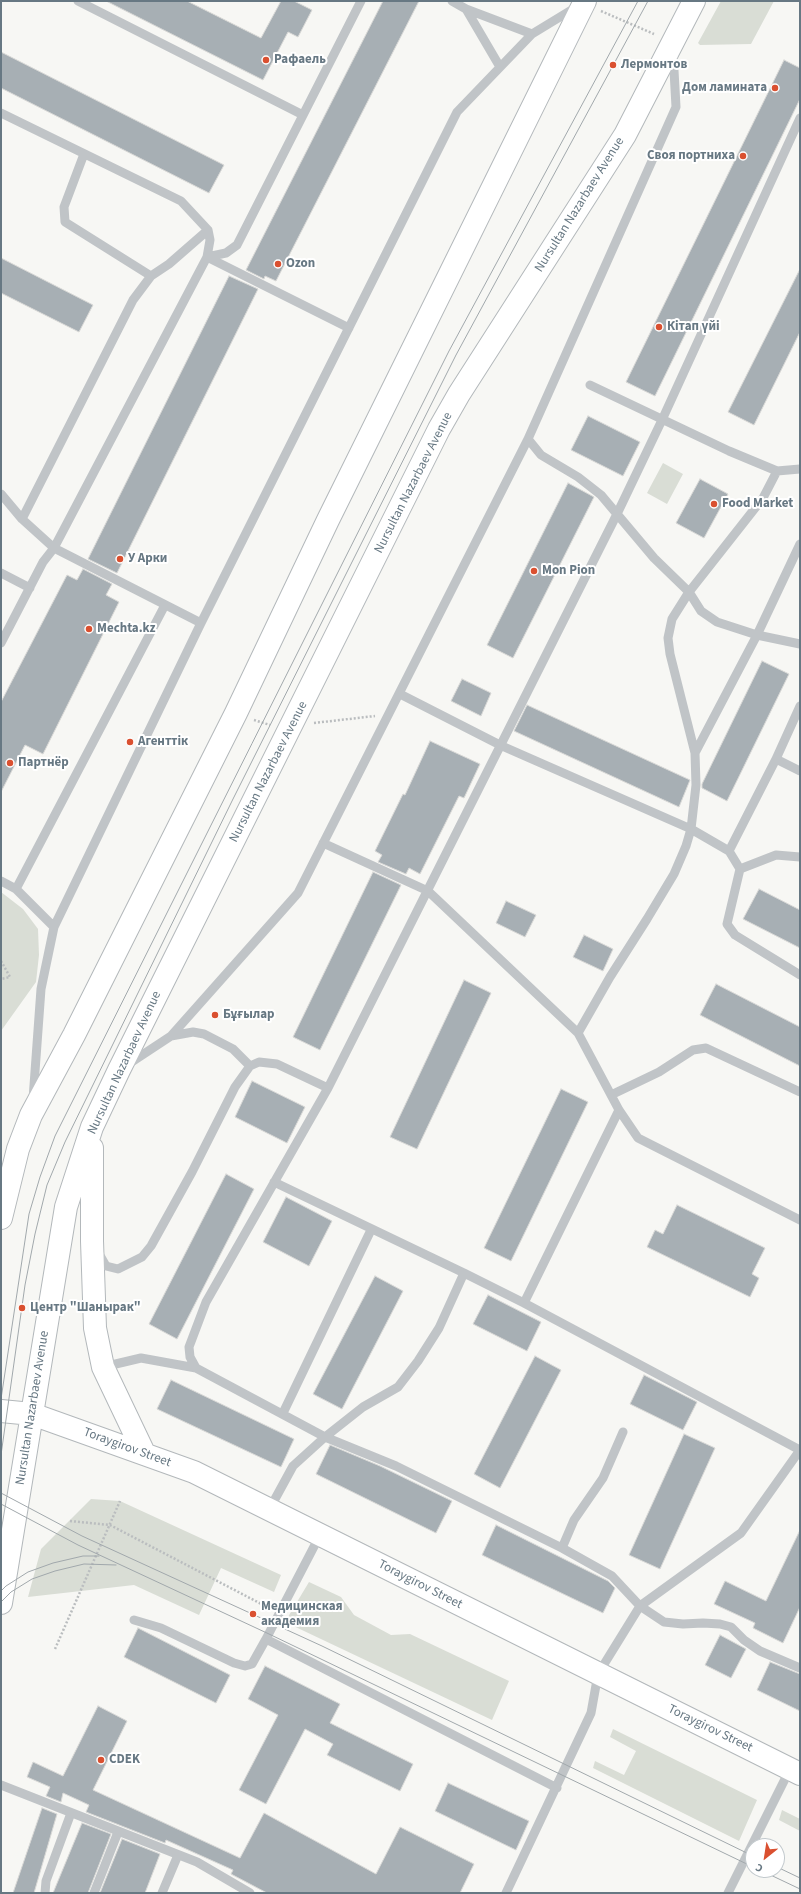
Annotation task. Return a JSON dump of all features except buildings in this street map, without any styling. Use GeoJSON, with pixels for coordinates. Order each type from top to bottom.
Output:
{"type":"FeatureCollection","features":[{"type":"Feature","properties":{"kind":"main road","name":"Nursultan Nazarbaev Avenue"},"geometry":{"type":"LineString","coordinates":[[1,1604],[66,1207],[92,1127],[439,429],[459,394],[625,135],[663,39],[694,1]]}},
{"type":"Feature","properties":{"kind":"main road"},"geometry":{"type":"LineString","coordinates":[[1,1218],[18,1149],[31,1115],[78,1028],[236,714],[328,520],[590,5]]}},
{"type":"Feature","properties":{"kind":"main road"},"geometry":{"type":"LineString","coordinates":[[92,1127],[92,1241],[95,1328],[103,1367],[144,1453]]}},
{"type":"Feature","properties":{"kind":"main road"},"geometry":{"type":"LineString","coordinates":[[1,1173],[18,1149]]}},
{"type":"Feature","properties":{"kind":"main road","name":"Toraygirov Street"},"geometry":{"type":"LineString","coordinates":[[1,1411],[32,1414],[194,1472],[795,1772]]}},
{"type":"Feature","properties":{"kind":"lane"},"geometry":{"type":"LineString","coordinates":[[78,1],[303,115]]}},
{"type":"Feature","properties":{"kind":"lane"},"geometry":{"type":"LineString","coordinates":[[207,257],[226,253],[237,245],[361,1]]}},
{"type":"Feature","properties":{"kind":"lane"},"geometry":{"type":"LineString","coordinates":[[452,1],[466,9],[532,34]]}},
{"type":"Feature","properties":{"kind":"lane"},"geometry":{"type":"LineString","coordinates":[[31,1115],[41,989],[54,927],[201,623],[457,112],[532,34],[590,5]]}},
{"type":"Feature","properties":{"kind":"lane"},"geometry":{"type":"LineString","coordinates":[[466,9],[500,67]]}},
{"type":"Feature","properties":{"kind":"lane"},"geometry":{"type":"LineString","coordinates":[[119,1070],[171,1036],[298,893],[528,439],[676,107],[663,39]]}},
{"type":"Feature","properties":{"kind":"lane"},"geometry":{"type":"LineString","coordinates":[[1,113],[181,201],[208,230],[210,240],[207,257],[54,548],[43,562],[1,643]]}},
{"type":"Feature","properties":{"kind":"lane"},"geometry":{"type":"LineString","coordinates":[[196,1368],[190,1357],[190,1347],[206,1302],[328,1088],[502,746],[662,420],[800,120]]}},
{"type":"Feature","properties":{"kind":"lane"},"geometry":{"type":"LineString","coordinates":[[84,154],[64,207],[65,222],[151,276]]}},
{"type":"Feature","properties":{"kind":"lane"},"geometry":{"type":"LineString","coordinates":[[22,519],[133,300],[151,276],[169,264],[208,230]]}},
{"type":"Feature","properties":{"kind":"lane"},"geometry":{"type":"LineString","coordinates":[[207,257],[349,328]]}},
{"type":"Feature","properties":{"kind":"lane"},"geometry":{"type":"LineString","coordinates":[[590,385],[729,451],[777,471],[800,469]]}},
{"type":"Feature","properties":{"kind":"lane"},"geometry":{"type":"LineString","coordinates":[[528,439],[541,454],[578,477],[602,495],[654,558],[689,592],[701,611],[717,622],[757,635],[800,644]]}},
{"type":"Feature","properties":{"kind":"lane"},"geometry":{"type":"LineString","coordinates":[[578,1033],[610,976],[674,874],[686,846],[690,829],[696,785],[695,752],[670,654],[668,638],[672,619],[689,592],[763,498],[777,471]]}},
{"type":"Feature","properties":{"kind":"lane"},"geometry":{"type":"LineString","coordinates":[[1,494],[22,519],[54,548],[201,623]]}},
{"type":"Feature","properties":{"kind":"lane"},"geometry":{"type":"LineString","coordinates":[[695,752],[757,635],[800,544]]}},
{"type":"Feature","properties":{"kind":"lane"},"geometry":{"type":"LineString","coordinates":[[1,574],[30,588]]}},
{"type":"Feature","properties":{"kind":"lane"},"geometry":{"type":"LineString","coordinates":[[16,889],[165,605]]}},
{"type":"Feature","properties":{"kind":"lane"},"geometry":{"type":"LineString","coordinates":[[400,694],[502,746],[690,829],[729,851],[740,869],[727,924],[735,935],[800,976]]}},
{"type":"Feature","properties":{"kind":"lane"},"geometry":{"type":"LineString","coordinates":[[729,851],[776,759],[800,706]]}},
{"type":"Feature","properties":{"kind":"lane"},"geometry":{"type":"LineString","coordinates":[[776,759],[800,771]]}},
{"type":"Feature","properties":{"kind":"lane"},"geometry":{"type":"LineString","coordinates":[[323,843],[428,891],[578,1033],[619,1110],[638,1138],[800,1220]]}},
{"type":"Feature","properties":{"kind":"lane"},"geometry":{"type":"LineString","coordinates":[[740,869],[776,855],[800,857]]}},
{"type":"Feature","properties":{"kind":"lane"},"geometry":{"type":"LineString","coordinates":[[1,881],[16,889],[54,927]]}},
{"type":"Feature","properties":{"kind":"lane"},"geometry":{"type":"LineString","coordinates":[[171,1036],[193,1032],[204,1034],[233,1049],[250,1066]]}},
{"type":"Feature","properties":{"kind":"lane"},"geometry":{"type":"LineString","coordinates":[[611,1095],[659,1072],[694,1050],[706,1048],[800,1092]]}},
{"type":"Feature","properties":{"kind":"lane"},"geometry":{"type":"LineString","coordinates":[[92,1241],[106,1266],[118,1269],[142,1257],[151,1246],[192,1172],[235,1087],[250,1066],[259,1062],[277,1064],[328,1088]]}},
{"type":"Feature","properties":{"kind":"lane"},"geometry":{"type":"LineString","coordinates":[[524,1303],[619,1110]]}},
{"type":"Feature","properties":{"kind":"lane"},"geometry":{"type":"LineString","coordinates":[[274,1182],[524,1303],[800,1450],[741,1532],[640,1606],[598,1674],[591,1712],[565,1765],[557,1788],[506,1893]]}},
{"type":"Feature","properties":{"kind":"lane"},"geometry":{"type":"LineString","coordinates":[[283,1413],[371,1230]]}},
{"type":"Feature","properties":{"kind":"lane"},"geometry":{"type":"LineString","coordinates":[[269,1510],[293,1466],[325,1437],[363,1407],[398,1386],[418,1361],[438,1328],[464,1273]]}},
{"type":"Feature","properties":{"kind":"lane"},"geometry":{"type":"LineString","coordinates":[[103,1367],[141,1358],[196,1368],[283,1413],[325,1437],[396,1466],[562,1548],[612,1576],[640,1606],[664,1622],[683,1624],[703,1622],[731,1627],[744,1640],[760,1651],[800,1668]]}},
{"type":"Feature","properties":{"kind":"lane"},"geometry":{"type":"LineString","coordinates":[[562,1548],[574,1520],[603,1478],[623,1432]]}},
{"type":"Feature","properties":{"kind":"lane"},"geometry":{"type":"LineString","coordinates":[[134,1620],[161,1628],[234,1663],[245,1666],[252,1664],[320,1535]]}},
{"type":"Feature","properties":{"kind":"lane"},"geometry":{"type":"LineString","coordinates":[[266,1639],[557,1788]]}},
{"type":"Feature","properties":{"kind":"lane"},"geometry":{"type":"LineString","coordinates":[[728,1893],[795,1772]]}},
{"type":"Feature","properties":{"kind":"lane"},"geometry":{"type":"LineString","coordinates":[[1,1786],[196,1862],[250,1893]]}},
{"type":"Feature","properties":{"kind":"lane"},"geometry":{"type":"LineString","coordinates":[[45,1893],[46,1881],[71,1813]]}},
{"type":"Feature","properties":{"kind":"lane"},"geometry":{"type":"LineString","coordinates":[[94,1893],[118,1832]]}},
{"type":"Feature","properties":{"kind":"lane"},"geometry":{"type":"LineString","coordinates":[[162,1893],[178,1855]]}},
{"type":"Feature","properties":{"kind":"path"},"geometry":{"type":"LineString","coordinates":[[590,5],[663,39]]}},
{"type":"Feature","properties":{"kind":"path"},"geometry":{"type":"LineString","coordinates":[[307,723],[390,714]]}},
{"type":"Feature","properties":{"kind":"path"},"geometry":{"type":"LineString","coordinates":[[248,718],[276,727]]}},
{"type":"Feature","properties":{"kind":"path"},"geometry":{"type":"LineString","coordinates":[[1,961],[10,977],[1,979]]}},
{"type":"Feature","properties":{"kind":"path"},"geometry":{"type":"LineString","coordinates":[[55,1649],[120,1501]]}},
{"type":"Feature","properties":{"kind":"path"},"geometry":{"type":"LineString","coordinates":[[70,1521],[110,1525],[279,1614]]}},
{"type":"Feature","properties":{"kind":"shaded area"},"geometry":{"type":"Polygon","coordinates":[[[721,1],[774,1],[751,44],[700,45],[698,43],[721,1]]]}},
{"type":"Feature","properties":{"kind":"shaded area"},"geometry":{"type":"Polygon","coordinates":[[[663,463],[683,474],[667,504],[647,493],[663,463]]]}},
{"type":"Feature","properties":{"kind":"shaded area"},"geometry":{"type":"Polygon","coordinates":[[[1,892],[23,909],[38,929],[39,955],[36,982],[1,1031],[1,892]]]}},
{"type":"Feature","properties":{"kind":"shaded area"},"geometry":{"type":"Polygon","coordinates":[[[91,1499],[120,1501],[281,1575],[274,1592],[221,1568],[199,1615],[134,1585],[28,1597],[41,1549],[91,1499]]]}},
{"type":"Feature","properties":{"kind":"shaded area"},"geometry":{"type":"Polygon","coordinates":[[[309,1582],[341,1597],[354,1615],[391,1635],[410,1634],[509,1681],[492,1720],[285,1622],[309,1582]]]}},
{"type":"Feature","properties":{"kind":"shaded area"},"geometry":{"type":"Polygon","coordinates":[[[613,1729],[757,1800],[739,1841],[593,1768],[595,1761],[624,1775],[636,1751],[610,1737],[613,1729]]]}},
{"type":"Feature","properties":{"kind":"shaded area"},"geometry":{"type":"Polygon","coordinates":[[[782,1810],[800,1819],[800,1831],[779,1820],[782,1810]]]}},
{"type":"Feature","properties":{"kind":"tram line"},"geometry":{"type":"LineString","coordinates":[[1,1399],[29,1214],[40,1177],[55,1136],[449,351],[638,1]]}},
{"type":"Feature","properties":{"kind":"tram line"},"geometry":{"type":"LineString","coordinates":[[1,1455],[25,1285],[35,1234],[47,1185],[65,1142],[233,799],[456,355],[648,1]]}},
{"type":"Feature","properties":{"kind":"tram line"},"geometry":{"type":"LineString","coordinates":[[1,1493],[82,1536],[322,1646],[745,1852]]}},
{"type":"Feature","properties":{"kind":"tram line"},"geometry":{"type":"LineString","coordinates":[[1,1504],[78,1545],[269,1634],[745,1863]]}},
{"type":"Feature","properties":{"kind":"tram line"},"geometry":{"type":"LineString","coordinates":[[1,1591],[6,1586],[28,1572],[53,1563],[83,1556],[99,1556]]}},
{"type":"Feature","properties":{"kind":"tram line"},"geometry":{"type":"LineString","coordinates":[[1,1602],[11,1592],[32,1579],[55,1571],[84,1564],[116,1565]]}},
{"type":"Feature","properties":{"kind":"tram line"},"geometry":{"type":"LineString","coordinates":[[785,1871],[800,1878]]}},
{"type":"Feature","properties":{"kind":"tram line"},"geometry":{"type":"LineString","coordinates":[[777,1878],[800,1889]]}},
{"type":"Feature","properties":{"kind":"place","name":"Рафаель"},"geometry":{"type":"Point","coordinates":[266,60]}},
{"type":"Feature","properties":{"kind":"place","name":"Лермонтов"},"geometry":{"type":"Point","coordinates":[613,65]}},
{"type":"Feature","properties":{"kind":"place","name":"Дом ламината"},"geometry":{"type":"Point","coordinates":[775,88]}},
{"type":"Feature","properties":{"kind":"place","name":"Своя портниха"},"geometry":{"type":"Point","coordinates":[743,156]}},
{"type":"Feature","properties":{"kind":"place","name":"Ozon"},"geometry":{"type":"Point","coordinates":[278,264]}},
{"type":"Feature","properties":{"kind":"place","name":"Кітап үйі"},"geometry":{"type":"Point","coordinates":[659,327]}},
{"type":"Feature","properties":{"kind":"place","name":"Food Market"},"geometry":{"type":"Point","coordinates":[714,504]}},
{"type":"Feature","properties":{"kind":"place","name":"У Арки"},"geometry":{"type":"Point","coordinates":[120,559]}},
{"type":"Feature","properties":{"kind":"place","name":"Mon Pion"},"geometry":{"type":"Point","coordinates":[534,571]}},
{"type":"Feature","properties":{"kind":"place","name":"Mechta.kz"},"geometry":{"type":"Point","coordinates":[89,629]}},
{"type":"Feature","properties":{"kind":"place","name":"Агенттік"},"geometry":{"type":"Point","coordinates":[130,742]}},
{"type":"Feature","properties":{"kind":"place","name":"Партнёр"},"geometry":{"type":"Point","coordinates":[10,763]}},
{"type":"Feature","properties":{"kind":"place","name":"Бұғылар"},"geometry":{"type":"Point","coordinates":[215,1015]}},
{"type":"Feature","properties":{"kind":"place","name":"Центр \"Шанырак\""},"geometry":{"type":"Point","coordinates":[22,1308]}},
{"type":"Feature","properties":{"kind":"place","name":"Медицинская академия"},"geometry":{"type":"Point","coordinates":[253,1614]}},
{"type":"Feature","properties":{"kind":"place","name":"CDEK"},"geometry":{"type":"Point","coordinates":[101,1760]}}]}
